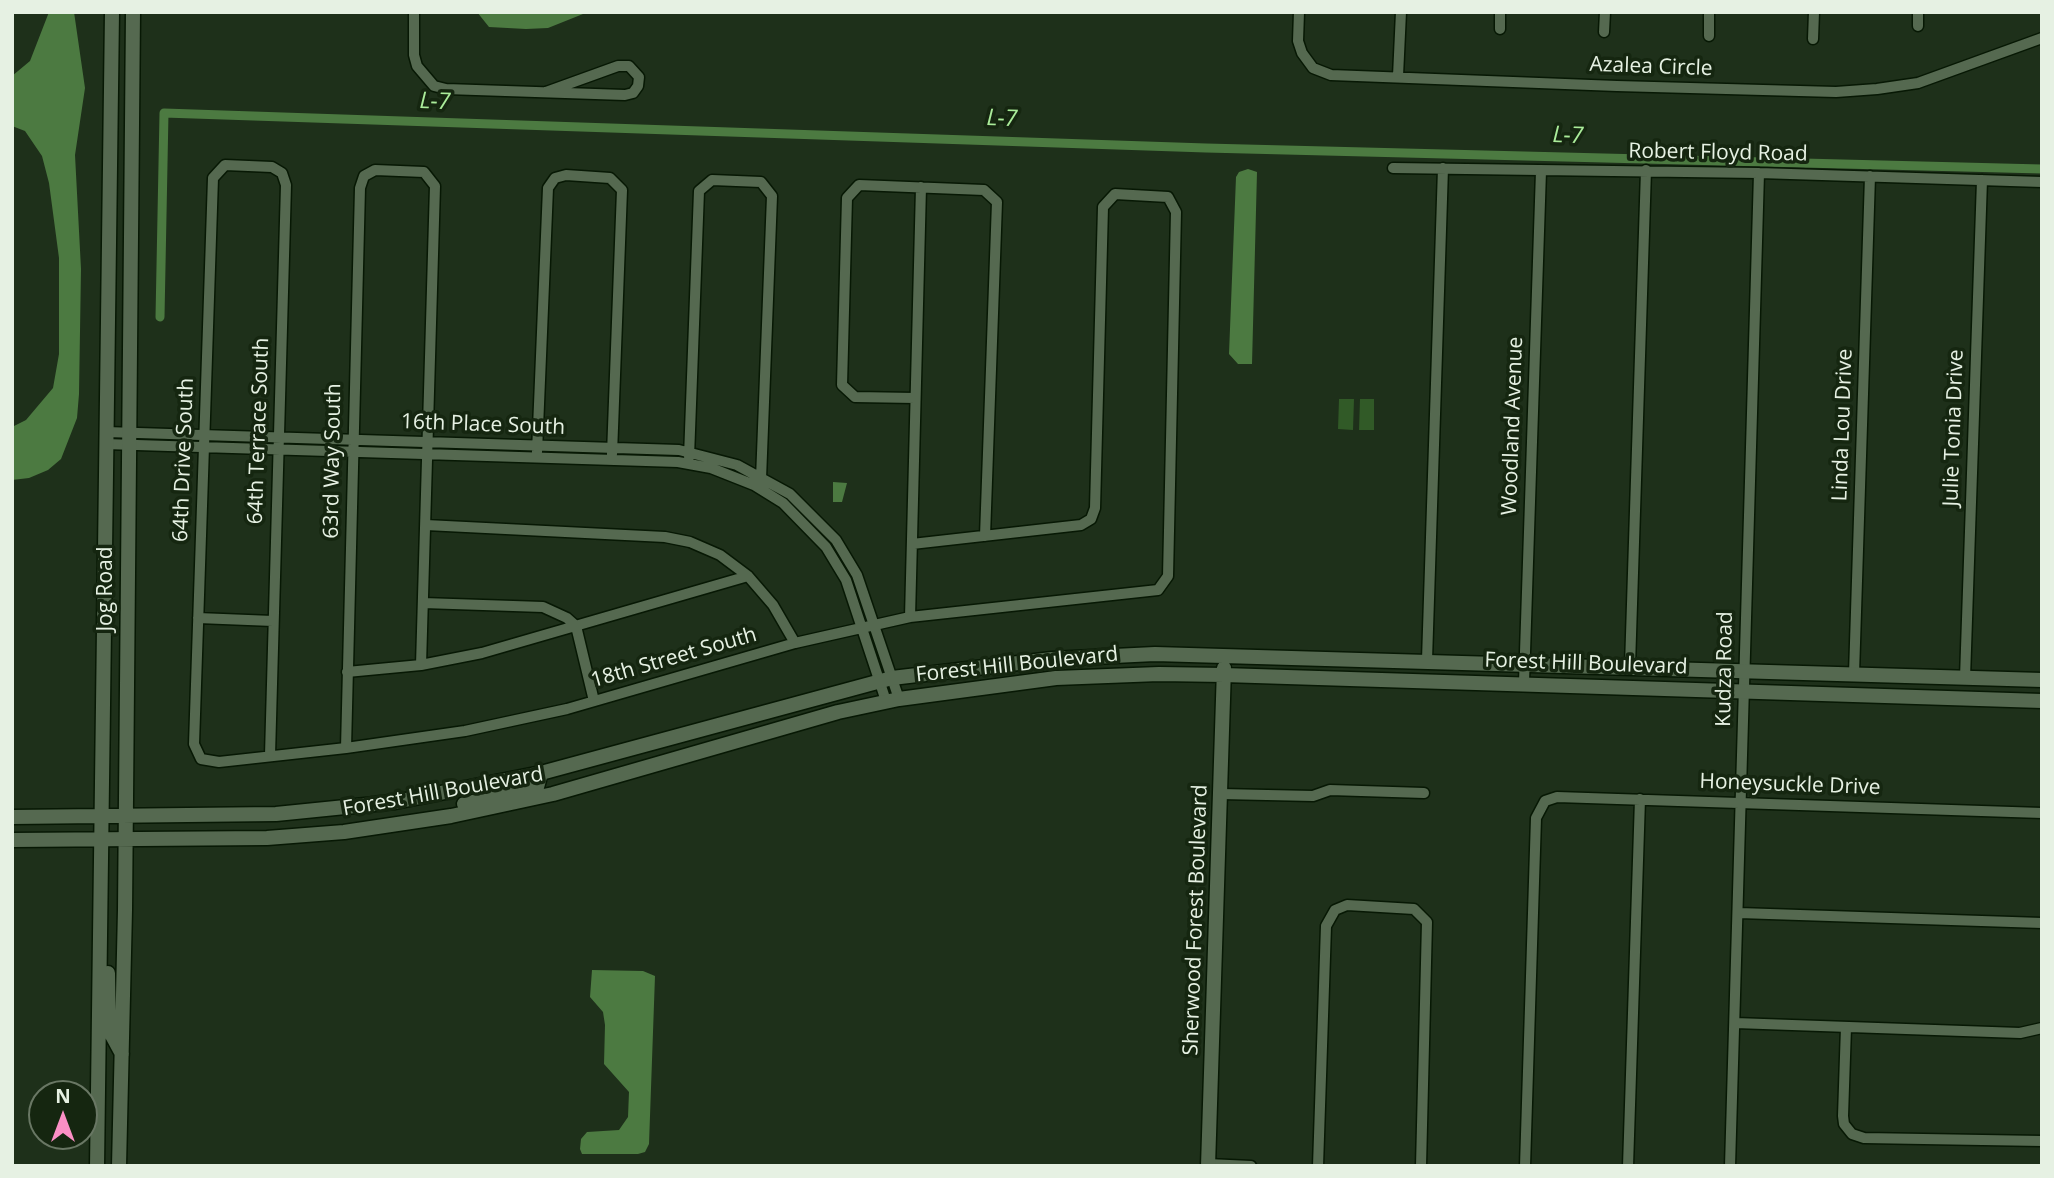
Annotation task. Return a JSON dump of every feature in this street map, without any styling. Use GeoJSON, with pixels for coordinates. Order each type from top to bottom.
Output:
{"type":"FeatureCollection","features":[{"type":"Feature","properties":{"kind":"main road","name":"Jog Road"},"geometry":{"type":"LineString","coordinates":[[97,1166],[111,12]]}},
{"type":"Feature","properties":{"kind":"main road","name":"Jog Road"},"geometry":{"type":"LineString","coordinates":[[119,1166],[126,840],[132,12]]}},
{"type":"Feature","properties":{"kind":"main road","name":"Forest Hill Boulevard"},"geometry":{"type":"LineString","coordinates":[[12,817],[318,811],[395,802],[541,773],[886,679],[1076,657],[1155,654],[1426,660],[2042,680]]}},
{"type":"Feature","properties":{"kind":"main road","name":"Sherwood Forest Boulevard"},"geometry":{"type":"LineString","coordinates":[[1208,1165],[1225,656]]}},
{"type":"Feature","properties":{"kind":"main road","name":"Forest Hill Boulevard"},"geometry":{"type":"LineString","coordinates":[[12,840],[267,838],[399,824],[485,810],[553,794],[785,725],[893,700],[1056,678],[1148,674],[1224,675],[1524,682],[2042,701]]}},
{"type":"Feature","properties":{"kind":"main road"},"geometry":{"type":"LineString","coordinates":[[553,794],[578,774],[677,745],[703,733],[708,727]]}},
{"type":"Feature","properties":{"kind":"main road"},"geometry":{"type":"LineString","coordinates":[[399,824],[537,787],[541,773]]}},
{"type":"Feature","properties":{"kind":"main road"},"geometry":{"type":"LineString","coordinates":[[99,952],[109,975],[109,1030],[122,1054]]}},
{"type":"Feature","properties":{"kind":"main road"},"geometry":{"type":"LineString","coordinates":[[99,1051],[112,1067],[121,1093]]}},
{"type":"Feature","properties":{"kind":"street"},"geometry":{"type":"LineString","coordinates":[[414,12],[414,55],[424,77],[434,86],[446,89],[625,95],[633,93],[638,86],[639,77],[629,66],[618,66],[546,92]]}},
{"type":"Feature","properties":{"kind":"street","name":"Azalea Circle"},"geometry":{"type":"LineString","coordinates":[[1299,12],[1299,47],[1313,68],[1331,75],[1836,92],[1918,83],[2042,38]]}},
{"type":"Feature","properties":{"kind":"street"},"geometry":{"type":"LineString","coordinates":[[1398,76],[1401,12]]}},
{"type":"Feature","properties":{"kind":"street"},"geometry":{"type":"LineString","coordinates":[[1500,12],[1500,29]]}},
{"type":"Feature","properties":{"kind":"street"},"geometry":{"type":"LineString","coordinates":[[1604,32],[1605,12]]}},
{"type":"Feature","properties":{"kind":"street"},"geometry":{"type":"LineString","coordinates":[[1709,12],[1709,36]]}},
{"type":"Feature","properties":{"kind":"street"},"geometry":{"type":"LineString","coordinates":[[1813,40],[1814,12]]}},
{"type":"Feature","properties":{"kind":"street"},"geometry":{"type":"LineString","coordinates":[[1918,12],[1918,26]]}},
{"type":"Feature","properties":{"kind":"street","name":"64th Terrace South"},"geometry":{"type":"LineString","coordinates":[[220,168],[231,165],[272,167],[285,179],[270,755]]}},
{"type":"Feature","properties":{"kind":"street","name":"64th Drive South"},"geometry":{"type":"LineString","coordinates":[[197,755],[194,744],[213,178],[220,168]]}},
{"type":"Feature","properties":{"kind":"street","name":"Robert Floyd Road"},"geometry":{"type":"LineString","coordinates":[[1393,168],[1646,170],[2042,182]]}},
{"type":"Feature","properties":{"kind":"street"},"geometry":{"type":"LineString","coordinates":[[1426,660],[1443,168]]}},
{"type":"Feature","properties":{"kind":"street","name":"63rd Way South"},"geometry":{"type":"LineString","coordinates":[[345,748],[360,188],[364,176],[374,170],[418,171],[429,175],[435,186],[428,448]]}},
{"type":"Feature","properties":{"kind":"street"},"geometry":{"type":"LineString","coordinates":[[1630,666],[1646,170]]}},
{"type":"Feature","properties":{"kind":"street","name":"Woodland Avenue"},"geometry":{"type":"LineString","coordinates":[[1524,682],[1541,171]]}},
{"type":"Feature","properties":{"kind":"street","name":"Kudza Road"},"geometry":{"type":"LineString","coordinates":[[1730,1166],[1759,173]]}},
{"type":"Feature","properties":{"kind":"street"},"geometry":{"type":"LineString","coordinates":[[537,452],[548,188],[555,178],[566,175],[610,178],[620,184],[623,196],[612,454]]}},
{"type":"Feature","properties":{"kind":"street","name":"Linda Lou Drive"},"geometry":{"type":"LineString","coordinates":[[1854,674],[1870,177]]}},
{"type":"Feature","properties":{"kind":"street"},"geometry":{"type":"LineString","coordinates":[[689,458],[698,197],[702,186],[712,180],[755,181],[766,185],[772,195],[761,489]]}},
{"type":"Feature","properties":{"kind":"street","name":"Julie Tonia Drive"},"geometry":{"type":"LineString","coordinates":[[1965,678],[1982,180]]}},
{"type":"Feature","properties":{"kind":"street"},"geometry":{"type":"LineString","coordinates":[[912,544],[985,536],[998,208],[994,196],[984,190],[865,184],[853,188],[847,198],[842,379],[845,390],[855,397],[915,398]]}},
{"type":"Feature","properties":{"kind":"street"},"geometry":{"type":"LineString","coordinates":[[910,617],[921,187]]}},
{"type":"Feature","properties":{"kind":"street","name":"18th Street South"},"geometry":{"type":"LineString","coordinates":[[197,755],[207,761],[219,762],[466,731],[594,701],[794,643],[910,617],[1153,591],[1163,586],[1168,576],[1169,548],[1176,212],[1172,201],[1162,194],[1121,193],[1110,197],[1103,206],[1095,508],[1091,519],[1081,525],[985,536]]}},
{"type":"Feature","properties":{"kind":"street","name":"16th Place South"},"geometry":{"type":"LineString","coordinates":[[106,438],[714,457],[762,476],[808,509],[827,539],[857,575],[893,700]]}},
{"type":"Feature","properties":{"kind":"street"},"geometry":{"type":"LineString","coordinates":[[421,665],[428,448]]}},
{"type":"Feature","properties":{"kind":"street","name":"16th Place South"},"geometry":{"type":"LineString","coordinates":[[689,458],[761,489],[827,539]]}},
{"type":"Feature","properties":{"kind":"street"},"geometry":{"type":"LineString","coordinates":[[426,525],[671,538],[708,549],[748,576],[773,605],[794,643]]}},
{"type":"Feature","properties":{"kind":"street"},"geometry":{"type":"LineString","coordinates":[[347,672],[421,665],[482,653],[748,576]]}},
{"type":"Feature","properties":{"kind":"street"},"geometry":{"type":"LineString","coordinates":[[423,603],[543,607],[576,626],[594,701]]}},
{"type":"Feature","properties":{"kind":"street"},"geometry":{"type":"LineString","coordinates":[[198,618],[273,621]]}},
{"type":"Feature","properties":{"kind":"street"},"geometry":{"type":"LineString","coordinates":[[1221,794],[1313,796],[1330,790],[1424,793]]}},
{"type":"Feature","properties":{"kind":"street","name":"Honeysuckle Drive"},"geometry":{"type":"LineString","coordinates":[[1525,1166],[1536,818],[1541,806],[1557,797],[2042,813]]}},
{"type":"Feature","properties":{"kind":"street"},"geometry":{"type":"LineString","coordinates":[[1628,1166],[1640,799]]}},
{"type":"Feature","properties":{"kind":"street"},"geometry":{"type":"LineString","coordinates":[[1318,1166],[1326,926],[1330,915],[1347,905],[1408,907],[1420,911],[1429,928],[1421,1166]]}},
{"type":"Feature","properties":{"kind":"street"},"geometry":{"type":"LineString","coordinates":[[1739,913],[2042,923]]}},
{"type":"Feature","properties":{"kind":"street"},"geometry":{"type":"LineString","coordinates":[[1735,1023],[2020,1033],[2042,1028]]}},
{"type":"Feature","properties":{"kind":"street"},"geometry":{"type":"LineString","coordinates":[[1846,1027],[1843,1116],[1847,1130],[1864,1138],[2042,1142]]}},
{"type":"Feature","properties":{"kind":"street"},"geometry":{"type":"LineString","coordinates":[[1208,1165],[1251,1166]]}},
{"type":"Feature","properties":{"kind":"shaded area"},"geometry":{"type":"Polygon","coordinates":[[[49,12],[74,12],[85,88],[75,155],[81,269],[79,394],[77,418],[61,459],[48,470],[29,478],[12,480],[12,427],[26,420],[53,388],[59,354],[59,258],[49,183],[42,156],[25,131],[12,126],[12,76],[30,61],[49,12]]]}},
{"type":"Feature","properties":{"kind":"shaded area"},"geometry":{"type":"Polygon","coordinates":[[[477,12],[588,12],[548,28],[526,29],[489,27],[477,12]]]}},
{"type":"Feature","properties":{"kind":"shaded area"},"geometry":{"type":"Polygon","coordinates":[[[1248,169],[1257,172],[1252,364],[1238,364],[1229,354],[1236,177],[1239,172],[1248,169]]]}},
{"type":"Feature","properties":{"kind":"shaded area"},"geometry":{"type":"Polygon","coordinates":[[[1339,399],[1354,399],[1353,430],[1338,429],[1339,399]]]}},
{"type":"Feature","properties":{"kind":"shaded area"},"geometry":{"type":"Polygon","coordinates":[[[1360,399],[1374,399],[1374,430],[1359,430],[1360,399]]]}},
{"type":"Feature","properties":{"kind":"shaded area"},"geometry":{"type":"Polygon","coordinates":[[[833,482],[847,483],[842,502],[833,502],[833,482]]]}},
{"type":"Feature","properties":{"kind":"shaded area"},"geometry":{"type":"Polygon","coordinates":[[[592,970],[643,971],[655,976],[649,1144],[645,1152],[638,1154],[582,1154],[580,1149],[581,1139],[587,1132],[619,1130],[628,1117],[629,1092],[604,1064],[605,1025],[603,1012],[590,997],[592,970]]]}},
{"type":"Feature","properties":{"kind":"waterway","name":"L-7"},"geometry":{"type":"LineString","coordinates":[[160,317],[164,113],[1206,148],[2042,169]]}}]}
